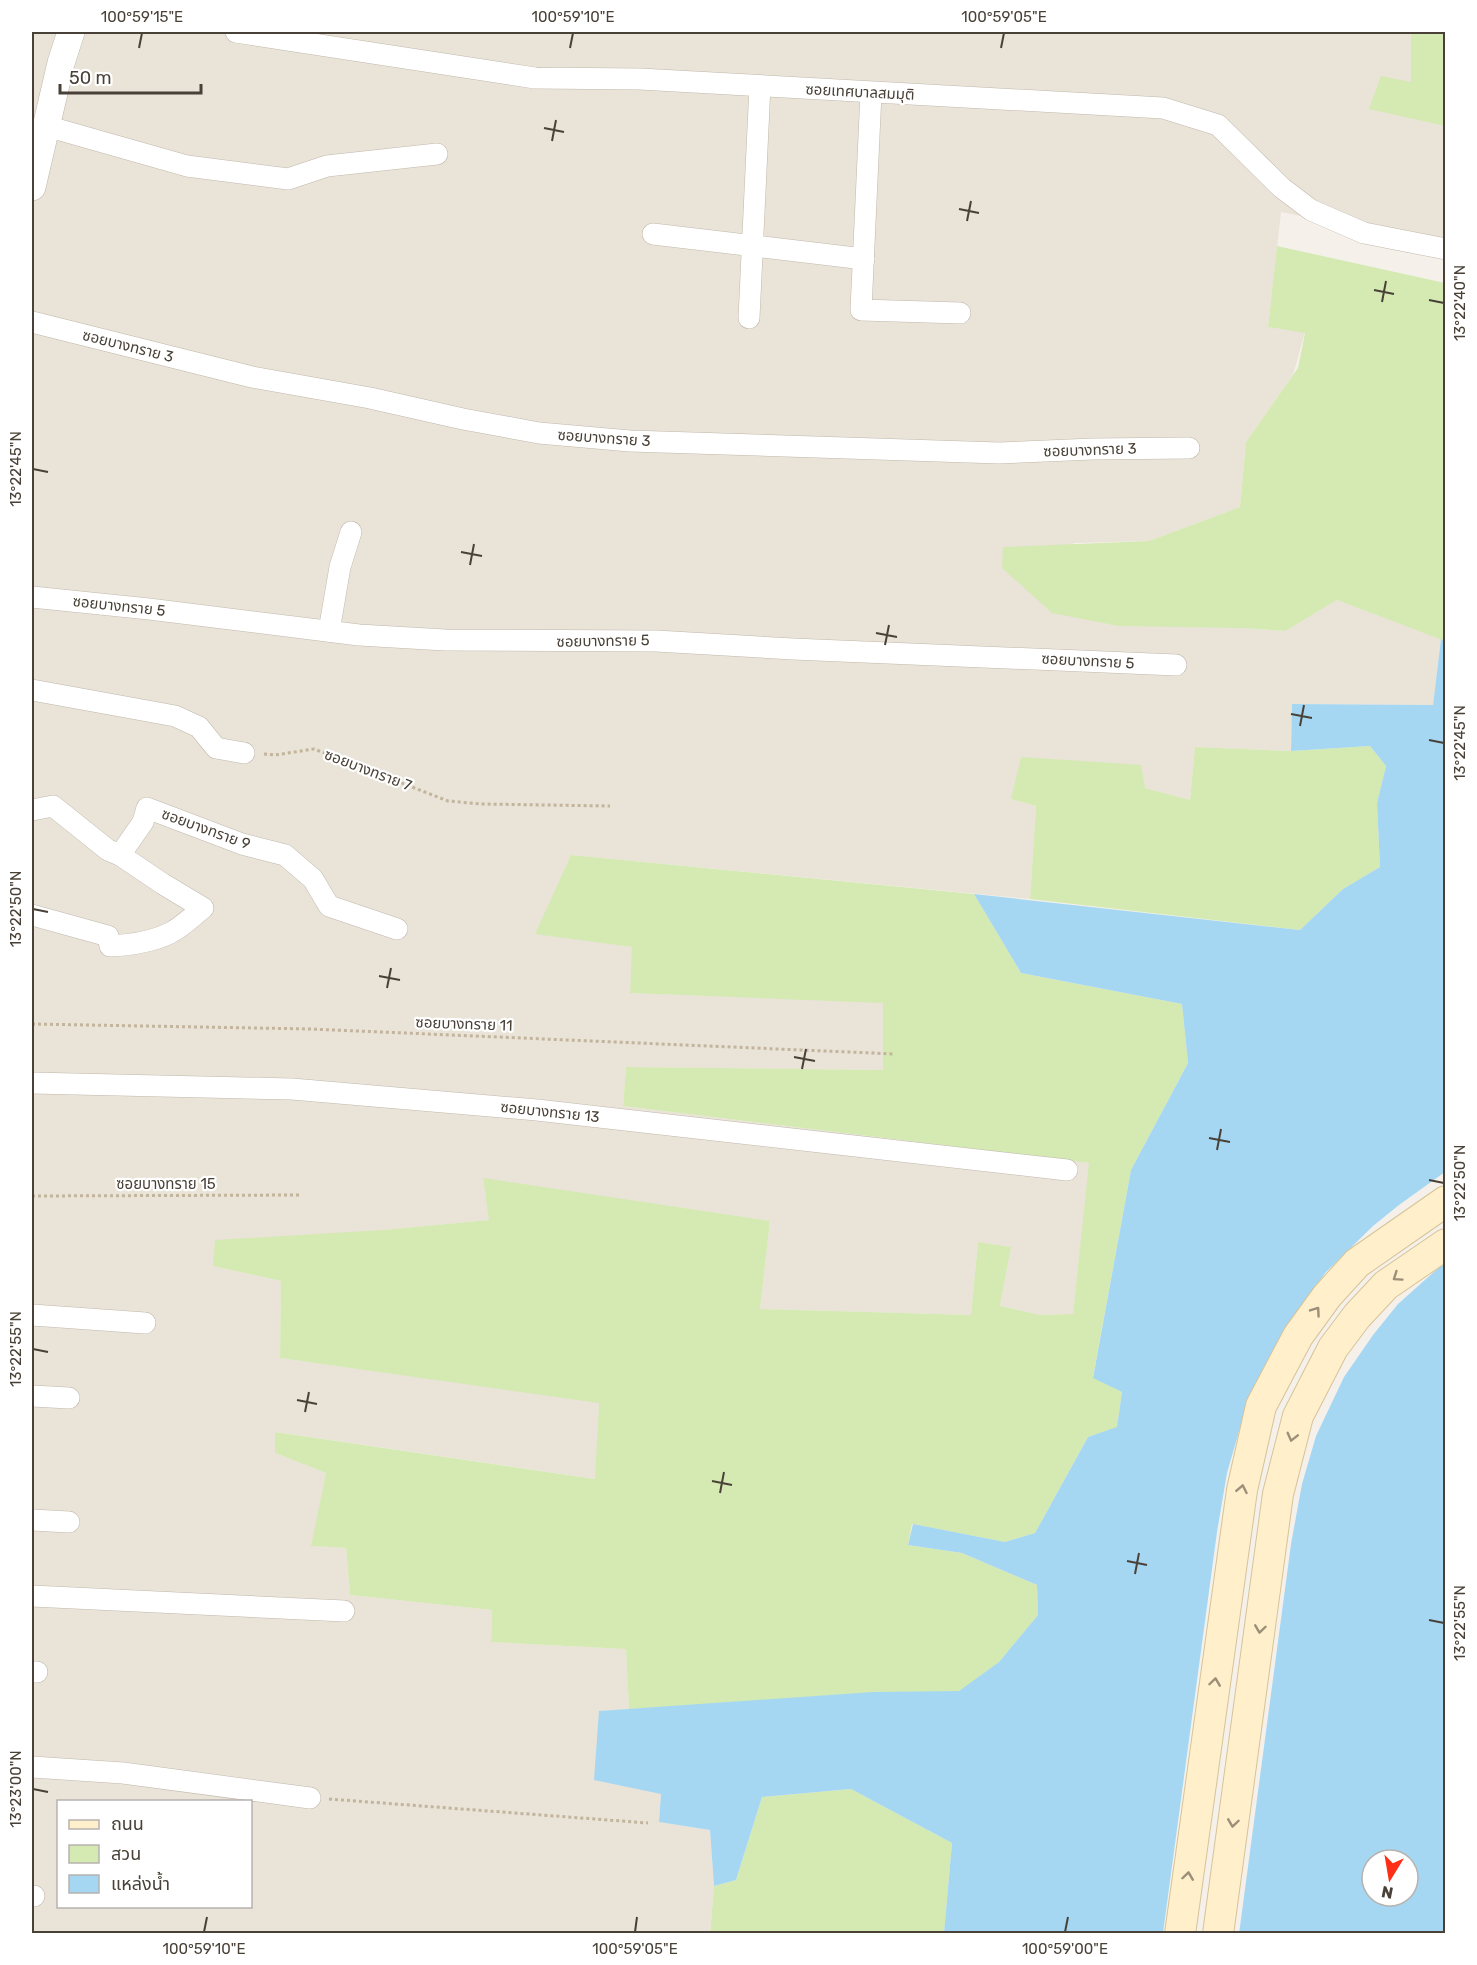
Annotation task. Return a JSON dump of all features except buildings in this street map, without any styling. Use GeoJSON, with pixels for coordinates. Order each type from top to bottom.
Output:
{"type":"FeatureCollection","features":[{"type":"Feature","properties":{"kind":"main road"},"geometry":{"type":"LineString","coordinates":[[1180,1934],[1242,1490],[1261,1406],[1298,1336],[1326,1296],[1356,1263],[1446,1201]]}},
{"type":"Feature","properties":{"kind":"main road"},"geometry":{"type":"LineString","coordinates":[[1218,1934],[1278,1494],[1298,1416],[1333,1348],[1357,1316],[1386,1285],[1446,1244]]}},
{"type":"Feature","properties":{"kind":"street"},"geometry":{"type":"LineString","coordinates":[[32,187],[61,63],[71,32]]}},
{"type":"Feature","properties":{"kind":"street","name":"ซอยเทศบาลสมมุติ"},"geometry":{"type":"LineString","coordinates":[[236,32],[535,78],[640,79],[1163,108],[1218,125],[1282,188],[1311,210],[1364,233],[1446,249]]}},
{"type":"Feature","properties":{"kind":"street"},"geometry":{"type":"LineString","coordinates":[[749,318],[760,86]]}},
{"type":"Feature","properties":{"kind":"street"},"geometry":{"type":"LineString","coordinates":[[871,93],[861,309],[960,314]]}},
{"type":"Feature","properties":{"kind":"street"},"geometry":{"type":"LineString","coordinates":[[46,126],[187,166],[288,179],[327,166],[437,154]]}},
{"type":"Feature","properties":{"kind":"street"},"geometry":{"type":"LineString","coordinates":[[653,234],[864,259]]}},
{"type":"Feature","properties":{"kind":"street","name":"ซอยบางทราย 3"},"geometry":{"type":"LineString","coordinates":[[32,322],[252,377],[370,398],[539,434],[653,442],[999,453],[1189,448]]}},
{"type":"Feature","properties":{"kind":"street"},"geometry":{"type":"LineString","coordinates":[[329,631],[340,567],[351,532]]}},
{"type":"Feature","properties":{"kind":"street","name":"ซอยบางทราย 5"},"geometry":{"type":"LineString","coordinates":[[32,597],[329,631],[445,640],[656,640],[793,649],[1176,665]]}},
{"type":"Feature","properties":{"kind":"street"},"geometry":{"type":"LineString","coordinates":[[32,690],[175,716],[198,727],[216,748],[244,753]]}},
{"type":"Feature","properties":{"kind":"street"},"geometry":{"type":"LineString","coordinates":[[32,810],[53,806],[108,850],[120,855],[203,908],[170,933],[145,942],[110,946],[108,936],[32,915]]}},
{"type":"Feature","properties":{"kind":"street","name":"ซอยบางทราย 9"},"geometry":{"type":"LineString","coordinates":[[120,855],[142,822],[147,808],[242,844],[285,855],[313,879],[329,906],[397,929]]}},
{"type":"Feature","properties":{"kind":"street","name":"ซอยบางทราย 13"},"geometry":{"type":"LineString","coordinates":[[32,1083],[315,1091],[537,1110],[1067,1170]]}},
{"type":"Feature","properties":{"kind":"street"},"geometry":{"type":"LineString","coordinates":[[32,1315],[145,1323]]}},
{"type":"Feature","properties":{"kind":"street"},"geometry":{"type":"LineString","coordinates":[[32,1396],[69,1398]]}},
{"type":"Feature","properties":{"kind":"street"},"geometry":{"type":"LineString","coordinates":[[32,1520],[69,1522]]}},
{"type":"Feature","properties":{"kind":"street"},"geometry":{"type":"LineString","coordinates":[[32,1596],[344,1611]]}},
{"type":"Feature","properties":{"kind":"street"},"geometry":{"type":"LineString","coordinates":[[32,1767],[123,1773],[310,1798]]}},
{"type":"Feature","properties":{"kind":"path","name":"ซอยบางทราย 7"},"geometry":{"type":"LineString","coordinates":[[244,753],[274,755],[314,749],[448,801],[482,804],[610,806]]}},
{"type":"Feature","properties":{"kind":"path","name":"ซอยบางทราย 11"},"geometry":{"type":"LineString","coordinates":[[32,1024],[311,1029],[895,1054]]}},
{"type":"Feature","properties":{"kind":"path","name":"ซอยบางทราย 15"},"geometry":{"type":"LineString","coordinates":[[32,1196],[300,1195]]}},
{"type":"Feature","properties":{"kind":"path"},"geometry":{"type":"LineString","coordinates":[[310,1798],[648,1823]]}},
{"type":"Feature","properties":{"kind":"shaded area"},"geometry":{"type":"Polygon","coordinates":[[[32,32],[1411,32],[1411,82],[1369,108],[1445,126],[1445,245],[1281,212],[1268,327],[1305,332],[1293,375],[1246,442],[1240,507],[1149,541],[1072,543],[1241,628],[1284,631],[1337,600],[1441,639],[1433,705],[1292,704],[1291,751],[1195,747],[1190,800],[1145,788],[1011,799],[1036,806],[1030,899],[571,855],[536,933],[633,947],[630,993],[883,1002],[884,1070],[626,1067],[623,1106],[1090,1163],[1073,1314],[1040,1315],[1000,1306],[1011,1247],[978,1242],[971,1315],[760,1309],[770,1221],[483,1179],[490,1220],[383,1230],[213,1266],[281,1281],[280,1358],[599,1402],[596,1479],[276,1432],[275,1453],[326,1473],[312,1546],[346,1548],[350,1595],[492,1610],[491,1642],[626,1649],[629,1709],[599,1711],[661,1794],[659,1822],[710,1830],[714,1886],[710,1933],[32,1934],[32,32]]]}},
{"type":"Feature","properties":{"kind":"green space"},"geometry":{"type":"Polygon","coordinates":[[[1411,32],[1445,32],[1445,126],[1369,109],[1381,76],[1411,82],[1411,32]]]}},
{"type":"Feature","properties":{"kind":"green space"},"geometry":{"type":"Polygon","coordinates":[[[1277,246],[1445,283],[1445,641],[1337,600],[1285,631],[1119,626],[1052,613],[1002,568],[1003,547],[1149,541],[1240,507],[1246,442],[1298,368],[1305,333],[1268,327],[1277,246]]]}},
{"type":"Feature","properties":{"kind":"green space"},"geometry":{"type":"Polygon","coordinates":[[[1370,746],[1386,766],[1377,803],[1380,867],[1343,889],[1300,930],[1030,899],[1036,806],[1011,799],[1021,757],[1141,765],[1145,788],[1190,800],[1195,747],[1291,751],[1370,746]]]}},
{"type":"Feature","properties":{"kind":"green space"},"geometry":{"type":"Polygon","coordinates":[[[571,855],[974,894],[1021,973],[1182,1004],[1188,1063],[1131,1170],[1093,1377],[1122,1392],[1117,1428],[1088,1437],[1035,1533],[1005,1542],[912,1524],[908,1545],[962,1553],[1037,1585],[1038,1615],[999,1662],[959,1692],[629,1709],[626,1649],[491,1642],[492,1610],[350,1595],[346,1548],[311,1546],[326,1473],[275,1453],[275,1432],[595,1479],[599,1403],[280,1358],[281,1281],[213,1266],[215,1240],[383,1230],[489,1220],[483,1178],[770,1221],[760,1309],[971,1315],[978,1242],[1011,1247],[1000,1306],[1040,1315],[1073,1314],[1089,1163],[623,1106],[626,1067],[883,1070],[883,1003],[630,993],[632,947],[535,934],[571,855]]]}},
{"type":"Feature","properties":{"kind":"green space"},"geometry":{"type":"Polygon","coordinates":[[[851,1789],[952,1843],[944,1933],[710,1934],[714,1886],[736,1880],[762,1797],[851,1789]]]}},
{"type":"Feature","properties":{"kind":"water"},"geometry":{"type":"Polygon","coordinates":[[[1441,639],[1445,641],[1445,1933],[944,1933],[952,1843],[851,1789],[762,1797],[736,1880],[714,1886],[710,1830],[659,1822],[661,1794],[594,1780],[599,1711],[873,1692],[959,1691],[999,1662],[1038,1615],[1037,1585],[962,1553],[908,1545],[913,1524],[1005,1542],[1035,1533],[1088,1437],[1117,1427],[1122,1392],[1093,1378],[1131,1170],[1188,1063],[1182,1004],[1021,973],[974,894],[1300,930],[1343,889],[1380,867],[1377,803],[1386,766],[1370,746],[1291,751],[1292,704],[1433,705],[1441,639]]]}},
{"type":"Feature","properties":{"kind":"pier"},"geometry":{"type":"Polygon","coordinates":[[[1445,1172],[1445,1262],[1398,1304],[1344,1377],[1316,1436],[1302,1484],[1291,1544],[1239,1934],[1163,1933],[1217,1532],[1227,1473],[1240,1428],[1261,1374],[1292,1319],[1326,1272],[1373,1226],[1445,1172]]]}}]}
